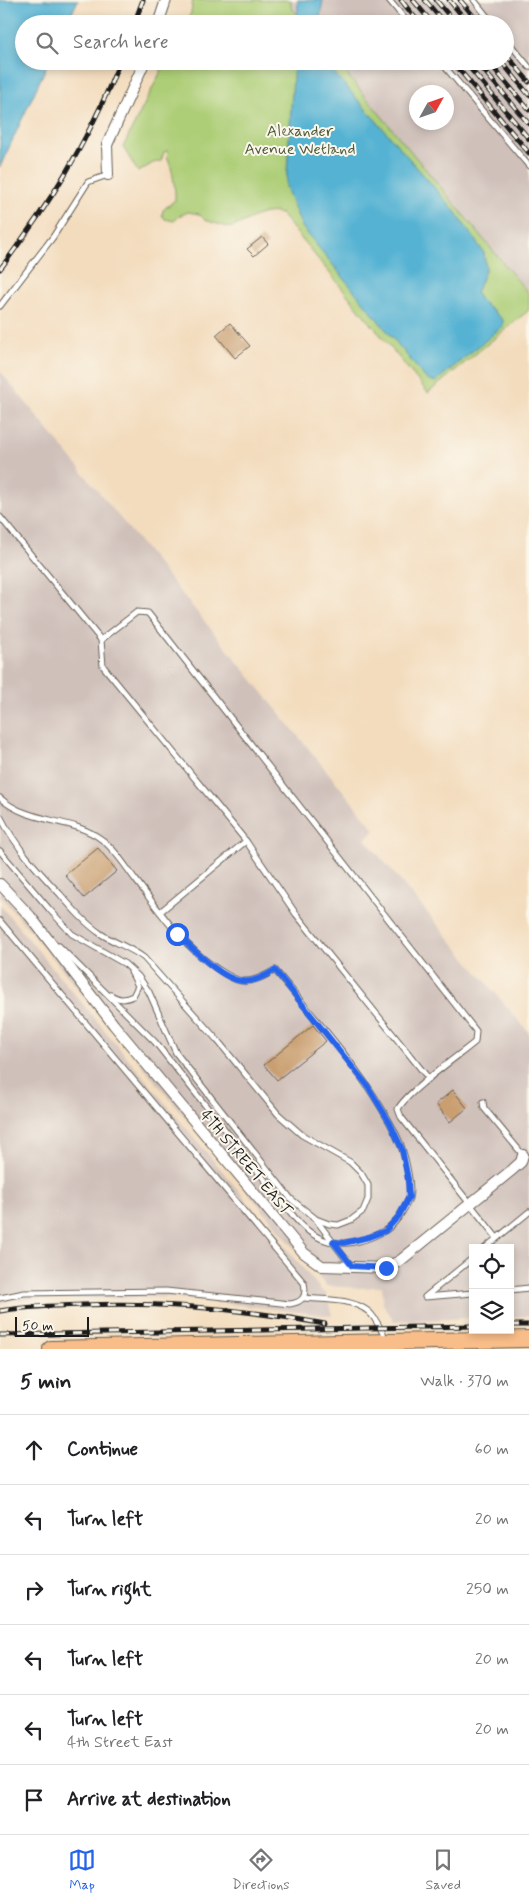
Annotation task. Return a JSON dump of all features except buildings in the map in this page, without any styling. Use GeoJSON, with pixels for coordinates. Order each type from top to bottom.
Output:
{"type":"FeatureCollection","features":[{"type":"Feature","properties":{"kind":"highway"},"geometry":{"type":"LineString","coordinates":[[51,1349],[529,1339]]}},
{"type":"Feature","properties":{"kind":"street"},"geometry":{"type":"LineString","coordinates":[[161,15],[166,0]]}},
{"type":"Feature","properties":{"kind":"street"},"geometry":{"type":"LineString","coordinates":[[108,175],[108,145],[141,70]]}},
{"type":"Feature","properties":{"kind":"street","name":"4TH STREET EAST"},"geometry":{"type":"LineString","coordinates":[[0,884],[30,916],[114,1025],[304,1253],[322,1266],[386,1268],[401,1260],[521,1162],[523,1155]]}},
{"type":"Feature","properties":{"kind":"lane"},"geometry":{"type":"LineString","coordinates":[[389,0],[402,15]]}},
{"type":"Feature","properties":{"kind":"lane"},"geometry":{"type":"LineString","coordinates":[[474,0],[486,15]]}},
{"type":"Feature","properties":{"kind":"lane"},"geometry":{"type":"LineString","coordinates":[[514,49],[529,67]]}},
{"type":"Feature","properties":{"kind":"lane"},"geometry":{"type":"LineString","coordinates":[[448,70],[529,166]]}},
{"type":"Feature","properties":{"kind":"lane"},"geometry":{"type":"LineString","coordinates":[[0,306],[53,237],[88,182],[108,175]]}},
{"type":"Feature","properties":{"kind":"lane"},"geometry":{"type":"LineString","coordinates":[[0,517],[101,640],[103,666],[246,841],[296,914],[429,1079]]}},
{"type":"Feature","properties":{"kind":"lane"},"geometry":{"type":"LineString","coordinates":[[101,640],[137,612],[148,613],[476,1031],[475,1042],[429,1079],[402,1103],[398,1109],[401,1117],[497,1238]]}},
{"type":"Feature","properties":{"kind":"lane"},"geometry":{"type":"LineString","coordinates":[[0,798],[21,812],[83,830],[101,838],[116,854],[177,934],[224,974],[242,981],[254,980],[275,970],[367,1085],[390,1123],[402,1149],[408,1179],[409,1197],[399,1216],[385,1231],[344,1243],[333,1242],[313,1235],[301,1225],[156,1042],[30,916]]}},
{"type":"Feature","properties":{"kind":"lane"},"geometry":{"type":"LineString","coordinates":[[0,816],[29,862],[83,919],[100,933],[132,949],[144,958],[218,1041],[278,1114],[302,1135],[350,1162],[361,1173],[368,1185],[368,1200],[363,1211],[351,1220],[338,1225],[316,1219]]}},
{"type":"Feature","properties":{"kind":"lane"},"geometry":{"type":"LineString","coordinates":[[160,912],[246,841]]}},
{"type":"Feature","properties":{"kind":"lane"},"geometry":{"type":"LineString","coordinates":[[0,851],[72,934],[125,964],[138,976],[149,992],[176,1053],[291,1199],[316,1219],[352,1266]]}},
{"type":"Feature","properties":{"kind":"lane"},"geometry":{"type":"LineString","coordinates":[[0,921],[304,1283],[306,1292],[304,1298],[298,1303],[290,1304],[166,1290],[24,1293],[0,1298]]}},
{"type":"Feature","properties":{"kind":"lane"},"geometry":{"type":"LineString","coordinates":[[104,991],[117,999],[125,1000],[133,996],[138,986],[125,964]]}},
{"type":"Feature","properties":{"kind":"lane"},"geometry":{"type":"LineString","coordinates":[[483,1102],[484,1108],[523,1155]]}},
{"type":"Feature","properties":{"kind":"lane"},"geometry":{"type":"LineString","coordinates":[[490,1244],[529,1212]]}},
{"type":"Feature","properties":{"kind":"lane"},"geometry":{"type":"LineString","coordinates":[[469,1261],[426,1297],[469,1293]]}},
{"type":"Feature","properties":{"kind":"lane"},"geometry":{"type":"LineString","coordinates":[[514,1290],[529,1288]]}},
{"type":"Feature","properties":{"kind":"lane"},"geometry":{"type":"LineString","coordinates":[[304,1298],[345,1301],[358,1305],[370,1313],[388,1342]]}},
{"type":"Feature","properties":{"kind":"shaded area"},"geometry":{"type":"Polygon","coordinates":[[[291,0],[529,0],[529,293],[343,70],[514,70],[514,15],[298,15],[291,7],[291,0]]]}},
{"type":"Feature","properties":{"kind":"shaded area"},"geometry":{"type":"Polygon","coordinates":[[[0,371],[375,830],[365,839],[529,1033],[529,1316],[514,1317],[514,1244],[469,1244],[469,1318],[394,1321],[383,1304],[382,1286],[365,1288],[326,1286],[0,895],[0,371]]]}},
{"type":"Feature","properties":{"kind":"shaded area"},"geometry":{"type":"Polygon","coordinates":[[[0,905],[323,1292],[326,1293],[332,1316],[172,1297],[12,1300],[0,1304],[0,905]]]}},
{"type":"Feature","properties":{"kind":"green space"},"geometry":{"type":"Polygon","coordinates":[[[193,0],[291,0],[291,7],[298,15],[190,15],[193,0]]]}},
{"type":"Feature","properties":{"kind":"green space","name":"Alexander Avenue Wetland"},"geometry":{"type":"Polygon","coordinates":[[[162,70],[343,70],[529,294],[529,310],[428,393],[281,214],[261,214],[230,228],[205,220],[199,214],[188,212],[174,221],[165,219],[162,215],[163,210],[175,200],[173,178],[167,157],[168,151],[164,152],[161,161],[153,163],[138,172],[123,147],[162,70]]]}},
{"type":"Feature","properties":{"kind":"water"},"geometry":{"type":"Polygon","coordinates":[[[0,0],[78,0],[71,15],[15,15],[15,70],[45,70],[0,167],[0,0]]]}},
{"type":"Feature","properties":{"kind":"water"},"geometry":{"type":"Polygon","coordinates":[[[298,0],[323,0],[320,15],[297,15],[298,0]]]}},
{"type":"Feature","properties":{"kind":"water"},"geometry":{"type":"Polygon","coordinates":[[[293,70],[332,70],[454,210],[484,253],[486,268],[476,293],[480,300],[503,320],[503,326],[435,382],[427,380],[302,227],[286,187],[293,70]]]}},
{"type":"Feature","properties":{"kind":"railway"},"geometry":{"type":"LineString","coordinates":[[137,15],[143,0]]}},
{"type":"Feature","properties":{"kind":"railway"},"geometry":{"type":"LineString","coordinates":[[401,0],[413,15]]}},
{"type":"Feature","properties":{"kind":"railway"},"geometry":{"type":"LineString","coordinates":[[413,0],[426,15]]}},
{"type":"Feature","properties":{"kind":"railway"},"geometry":{"type":"LineString","coordinates":[[425,0],[438,15]]}},
{"type":"Feature","properties":{"kind":"railway"},"geometry":{"type":"LineString","coordinates":[[436,0],[448,15]]}},
{"type":"Feature","properties":{"kind":"railway"},"geometry":{"type":"LineString","coordinates":[[449,0],[462,15]]}},
{"type":"Feature","properties":{"kind":"railway"},"geometry":{"type":"LineString","coordinates":[[460,0],[472,15]]}},
{"type":"Feature","properties":{"kind":"railway"},"geometry":{"type":"LineString","coordinates":[[514,64],[529,82]]}},
{"type":"Feature","properties":{"kind":"railway"},"geometry":{"type":"LineString","coordinates":[[0,269],[39,215],[66,173],[101,107],[116,70]]}},
{"type":"Feature","properties":{"kind":"railway"},"geometry":{"type":"LineString","coordinates":[[460,70],[529,153]]}},
{"type":"Feature","properties":{"kind":"railway"},"geometry":{"type":"LineString","coordinates":[[472,70],[529,139]]}},
{"type":"Feature","properties":{"kind":"railway"},"geometry":{"type":"LineString","coordinates":[[484,70],[529,124]]}},
{"type":"Feature","properties":{"kind":"railway"},"geometry":{"type":"LineString","coordinates":[[496,70],[529,110]]}},
{"type":"Feature","properties":{"kind":"railway"},"geometry":{"type":"LineString","coordinates":[[508,70],[529,95]]}},
{"type":"Feature","properties":{"kind":"railway"},"geometry":{"type":"LineString","coordinates":[[0,1311],[31,1307],[114,1304],[175,1306],[265,1314],[325,1324]]}},
{"type":"Feature","properties":{"kind":"railway"},"geometry":{"type":"LineString","coordinates":[[514,1325],[529,1325]]}},
{"type":"Feature","properties":{"kind":"railway"},"geometry":{"type":"LineString","coordinates":[[0,1335],[469,1326]]}},
{"type":"Feature","properties":{"kind":"route"},"geometry":{"type":"LineString","coordinates":[[177,934],[202,959],[224,974],[242,981],[254,980],[275,970],[338,1046],[367,1085],[390,1123],[402,1149],[408,1179],[409,1197],[399,1216],[385,1231],[344,1243],[333,1242],[352,1266],[386,1268]]}}]}
